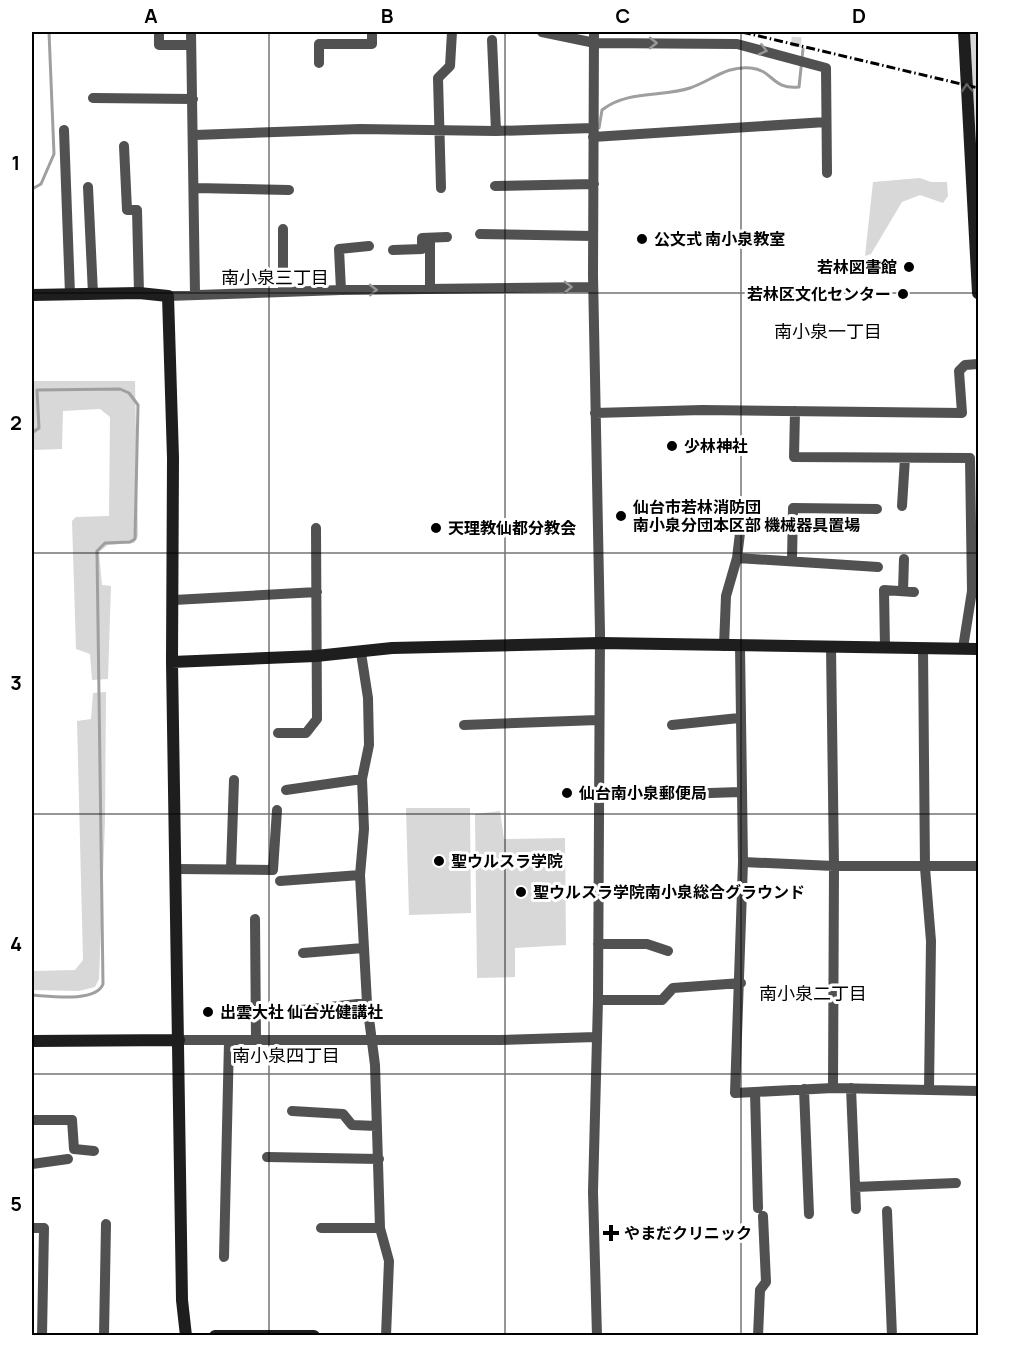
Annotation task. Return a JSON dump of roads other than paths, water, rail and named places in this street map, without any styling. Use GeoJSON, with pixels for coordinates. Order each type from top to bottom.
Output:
{"type":"FeatureCollection","features":[{"type":"Feature","properties":{"kind":"street"},"geometry":{"type":"LineString","coordinates":[[159,32],[159,45],[190,45]]}},
{"type":"Feature","properties":{"kind":"street"},"geometry":{"type":"LineString","coordinates":[[191,32],[195,135],[195,294]]}},
{"type":"Feature","properties":{"kind":"street"},"geometry":{"type":"LineString","coordinates":[[319,63],[319,44],[372,44],[372,32]]}},
{"type":"Feature","properties":{"kind":"street"},"geometry":{"type":"LineString","coordinates":[[441,188],[438,78],[450,66],[452,32]]}},
{"type":"Feature","properties":{"kind":"street"},"geometry":{"type":"LineString","coordinates":[[542,32],[595,43],[729,37],[800,56],[826,68],[827,173]]}},
{"type":"Feature","properties":{"kind":"street"},"geometry":{"type":"LineString","coordinates":[[594,32],[593,287],[600,643],[598,1000],[593,1191],[597,1335]]}},
{"type":"Feature","properties":{"kind":"street"},"geometry":{"type":"LineString","coordinates":[[964,32],[978,293]]}},
{"type":"Feature","properties":{"kind":"street"},"geometry":{"type":"LineString","coordinates":[[492,40],[496,131]]}},
{"type":"Feature","properties":{"kind":"street"},"geometry":{"type":"LineString","coordinates":[[93,98],[193,99]]}},
{"type":"Feature","properties":{"kind":"street"},"geometry":{"type":"LineString","coordinates":[[195,135],[360,129],[593,133],[826,122]]}},
{"type":"Feature","properties":{"kind":"street"},"geometry":{"type":"LineString","coordinates":[[64,130],[70,294]]}},
{"type":"Feature","properties":{"kind":"street"},"geometry":{"type":"LineString","coordinates":[[124,146],[127,210],[137,210],[139,293]]}},
{"type":"Feature","properties":{"kind":"street"},"geometry":{"type":"LineString","coordinates":[[495,186],[594,184]]}},
{"type":"Feature","properties":{"kind":"street"},"geometry":{"type":"LineString","coordinates":[[88,187],[93,294]]}},
{"type":"Feature","properties":{"kind":"street"},"geometry":{"type":"LineString","coordinates":[[195,188],[289,190]]}},
{"type":"Feature","properties":{"kind":"street"},"geometry":{"type":"LineString","coordinates":[[283,229],[283,292]]}},
{"type":"Feature","properties":{"kind":"street"},"geometry":{"type":"LineString","coordinates":[[480,234],[593,236]]}},
{"type":"Feature","properties":{"kind":"street"},"geometry":{"type":"LineString","coordinates":[[393,250],[422,249],[422,238],[447,237]]}},
{"type":"Feature","properties":{"kind":"street"},"geometry":{"type":"LineString","coordinates":[[430,238],[430,288]]}},
{"type":"Feature","properties":{"kind":"street"},"geometry":{"type":"LineString","coordinates":[[341,290],[339,249],[369,246]]}},
{"type":"Feature","properties":{"kind":"street"},"geometry":{"type":"LineString","coordinates":[[32,296],[139,293],[168,296],[430,288],[593,287]]}},
{"type":"Feature","properties":{"kind":"street"},"geometry":{"type":"LineString","coordinates":[[168,296],[182,1300],[186,1335]]}},
{"type":"Feature","properties":{"kind":"street"},"geometry":{"type":"LineString","coordinates":[[595,413],[795,411],[962,413],[960,371],[965,365],[978,364]]}},
{"type":"Feature","properties":{"kind":"street"},"geometry":{"type":"LineString","coordinates":[[795,411],[794,457],[970,458],[975,512],[972,591],[963,648]]}},
{"type":"Feature","properties":{"kind":"street"},"geometry":{"type":"LineString","coordinates":[[902,506],[905,458]]}},
{"type":"Feature","properties":{"kind":"street"},"geometry":{"type":"LineString","coordinates":[[724,646],[726,596],[737,558],[743,508]]}},
{"type":"Feature","properties":{"kind":"street"},"geometry":{"type":"LineString","coordinates":[[792,560],[793,508],[877,509]]}},
{"type":"Feature","properties":{"kind":"street"},"geometry":{"type":"LineString","coordinates":[[278,733],[306,733],[317,719],[316,528]]}},
{"type":"Feature","properties":{"kind":"street"},"geometry":{"type":"LineString","coordinates":[[737,558],[878,567]]}},
{"type":"Feature","properties":{"kind":"street"},"geometry":{"type":"LineString","coordinates":[[885,648],[884,590],[908,591],[903,559]]}},
{"type":"Feature","properties":{"kind":"street"},"geometry":{"type":"LineString","coordinates":[[174,600],[316,592]]}},
{"type":"Feature","properties":{"kind":"street"},"geometry":{"type":"LineString","coordinates":[[172,662],[316,656],[392,648],[600,643],[978,649]]}},
{"type":"Feature","properties":{"kind":"street"},"geometry":{"type":"LineString","coordinates":[[740,646],[740,792],[743,862],[741,982],[735,1093],[833,1088],[978,1091]]}},
{"type":"Feature","properties":{"kind":"street"},"geometry":{"type":"LineString","coordinates":[[831,647],[834,866],[833,1088]]}},
{"type":"Feature","properties":{"kind":"street"},"geometry":{"type":"LineString","coordinates":[[923,648],[925,868],[932,941],[929,1089]]}},
{"type":"Feature","properties":{"kind":"street"},"geometry":{"type":"LineString","coordinates":[[361,653],[368,698],[369,745],[362,779],[364,829],[360,875],[367,1003],[373,1038],[380,1228],[389,1261],[386,1335]]}},
{"type":"Feature","properties":{"kind":"street"},"geometry":{"type":"LineString","coordinates":[[672,725],[739,718]]}},
{"type":"Feature","properties":{"kind":"street"},"geometry":{"type":"LineString","coordinates":[[464,725],[598,720]]}},
{"type":"Feature","properties":{"kind":"street"},"geometry":{"type":"LineString","coordinates":[[286,790],[362,779]]}},
{"type":"Feature","properties":{"kind":"street"},"geometry":{"type":"LineString","coordinates":[[231,868],[234,780]]}},
{"type":"Feature","properties":{"kind":"street"},"geometry":{"type":"LineString","coordinates":[[680,794],[740,792]]}},
{"type":"Feature","properties":{"kind":"street"},"geometry":{"type":"LineString","coordinates":[[177,869],[273,870],[277,810]]}},
{"type":"Feature","properties":{"kind":"street"},"geometry":{"type":"LineString","coordinates":[[743,862],[925,868],[978,866]]}},
{"type":"Feature","properties":{"kind":"street"},"geometry":{"type":"LineString","coordinates":[[280,880],[360,875]]}},
{"type":"Feature","properties":{"kind":"street"},"geometry":{"type":"LineString","coordinates":[[255,919],[256,1040]]}},
{"type":"Feature","properties":{"kind":"street"},"geometry":{"type":"LineString","coordinates":[[598,944],[647,944],[668,951]]}},
{"type":"Feature","properties":{"kind":"street"},"geometry":{"type":"LineString","coordinates":[[303,953],[363,948]]}},
{"type":"Feature","properties":{"kind":"street"},"geometry":{"type":"LineString","coordinates":[[598,1000],[662,1000],[673,988],[741,982]]}},
{"type":"Feature","properties":{"kind":"street"},"geometry":{"type":"LineString","coordinates":[[301,1010],[367,1003]]}},
{"type":"Feature","properties":{"kind":"street"},"geometry":{"type":"LineString","coordinates":[[32,1041],[373,1038],[500,1040],[597,1037]]}},
{"type":"Feature","properties":{"kind":"street"},"geometry":{"type":"LineString","coordinates":[[224,1257],[229,1041]]}},
{"type":"Feature","properties":{"kind":"street"},"geometry":{"type":"LineString","coordinates":[[851,1088],[856,1209]]}},
{"type":"Feature","properties":{"kind":"street"},"geometry":{"type":"LineString","coordinates":[[804,1089],[809,1214]]}},
{"type":"Feature","properties":{"kind":"street"},"geometry":{"type":"LineString","coordinates":[[755,1092],[766,1282],[760,1290],[758,1335]]}},
{"type":"Feature","properties":{"kind":"street"},"geometry":{"type":"LineString","coordinates":[[292,1111],[342,1114],[352,1125],[377,1126]]}},
{"type":"Feature","properties":{"kind":"street"},"geometry":{"type":"LineString","coordinates":[[32,1120],[72,1120],[74,1149],[93,1151]]}},
{"type":"Feature","properties":{"kind":"street"},"geometry":{"type":"LineString","coordinates":[[267,1157],[379,1159]]}},
{"type":"Feature","properties":{"kind":"street"},"geometry":{"type":"LineString","coordinates":[[32,1164],[68,1159]]}},
{"type":"Feature","properties":{"kind":"street"},"geometry":{"type":"LineString","coordinates":[[855,1187],[956,1183]]}},
{"type":"Feature","properties":{"kind":"street"},"geometry":{"type":"LineString","coordinates":[[887,1211],[892,1335]]}},
{"type":"Feature","properties":{"kind":"street"},"geometry":{"type":"LineString","coordinates":[[104,1335],[106,1224]]}},
{"type":"Feature","properties":{"kind":"street"},"geometry":{"type":"LineString","coordinates":[[321,1227],[380,1228]]}},
{"type":"Feature","properties":{"kind":"street"},"geometry":{"type":"LineString","coordinates":[[32,1228],[44,1228],[42,1335]]}},
{"type":"Feature","properties":{"kind":"street"},"geometry":{"type":"LineString","coordinates":[[215,1335],[314,1335]]}},
{"type":"Feature","properties":{"kind":"waterway"},"geometry":{"type":"LineString","coordinates":[[32,189],[41,184],[54,154],[49,32]]}},
{"type":"Feature","properties":{"kind":"waterway"},"geometry":{"type":"LineString","coordinates":[[599,128],[602,110],[622,99],[679,91],[734,69],[751,68],[764,72],[783,86],[799,87],[803,49]]}},
{"type":"Feature","properties":{"kind":"waterway"},"geometry":{"type":"LineString","coordinates":[[32,433],[39,428],[37,390],[120,389],[129,393],[138,405],[135,539],[130,542],[105,543],[97,551],[103,984],[99,990],[82,996],[32,995]]}},
{"type":"Feature","properties":{"kind":"tunnel"},"geometry":{"type":"LineString","coordinates":[[796,47],[797,32]]}},
{"type":"Feature","properties":{"kind":"railway"},"geometry":{"type":"LineString","coordinates":[[742,32],[978,88]]}},
{"type":"Feature","properties":{"kind":"place","name":"公文式 南小泉教室"},"geometry":{"type":"Point","coordinates":[642,239]}},
{"type":"Feature","properties":{"kind":"place","name":"若林図書館"},"geometry":{"type":"Point","coordinates":[909,267]}},
{"type":"Feature","properties":{"kind":"place","name":"若林区文化センター"},"geometry":{"type":"Point","coordinates":[903,294]}},
{"type":"Feature","properties":{"kind":"place","name":"少林神社"},"geometry":{"type":"Point","coordinates":[672,446]}},
{"type":"Feature","properties":{"kind":"place","name":"仙台市若林消防団 南小泉分団本区部 機械器具置場"},"geometry":{"type":"Point","coordinates":[621,516]}},
{"type":"Feature","properties":{"kind":"place","name":"天理教仙都分教会"},"geometry":{"type":"Point","coordinates":[436,528]}},
{"type":"Feature","properties":{"kind":"place","name":"仙台南小泉郵便局"},"geometry":{"type":"Point","coordinates":[567,793]}},
{"type":"Feature","properties":{"kind":"place","name":"聖ウルスラ学院"},"geometry":{"type":"Point","coordinates":[439,861]}},
{"type":"Feature","properties":{"kind":"place","name":"聖ウルスラ学院南小泉総合グラウンド"},"geometry":{"type":"Point","coordinates":[521,892]}},
{"type":"Feature","properties":{"kind":"place","name":"出雲大社 仙台光健講社"},"geometry":{"type":"Point","coordinates":[208,1012]}},
{"type":"Feature","properties":{"kind":"place","name":"やまだクリニック"},"geometry":{"type":"Point","coordinates":[611,1233]}},
{"type":"Feature","properties":{"kind":"district","name":"南小泉三丁目"},"geometry":{"type":"Point","coordinates":[275,277]}},
{"type":"Feature","properties":{"kind":"district","name":"南小泉一丁目"},"geometry":{"type":"Point","coordinates":[828,331]}},
{"type":"Feature","properties":{"kind":"district","name":"南小泉二丁目"},"geometry":{"type":"Point","coordinates":[813,993]}},
{"type":"Feature","properties":{"kind":"district","name":"南小泉四丁目"},"geometry":{"type":"Point","coordinates":[286,1055]}}]}
